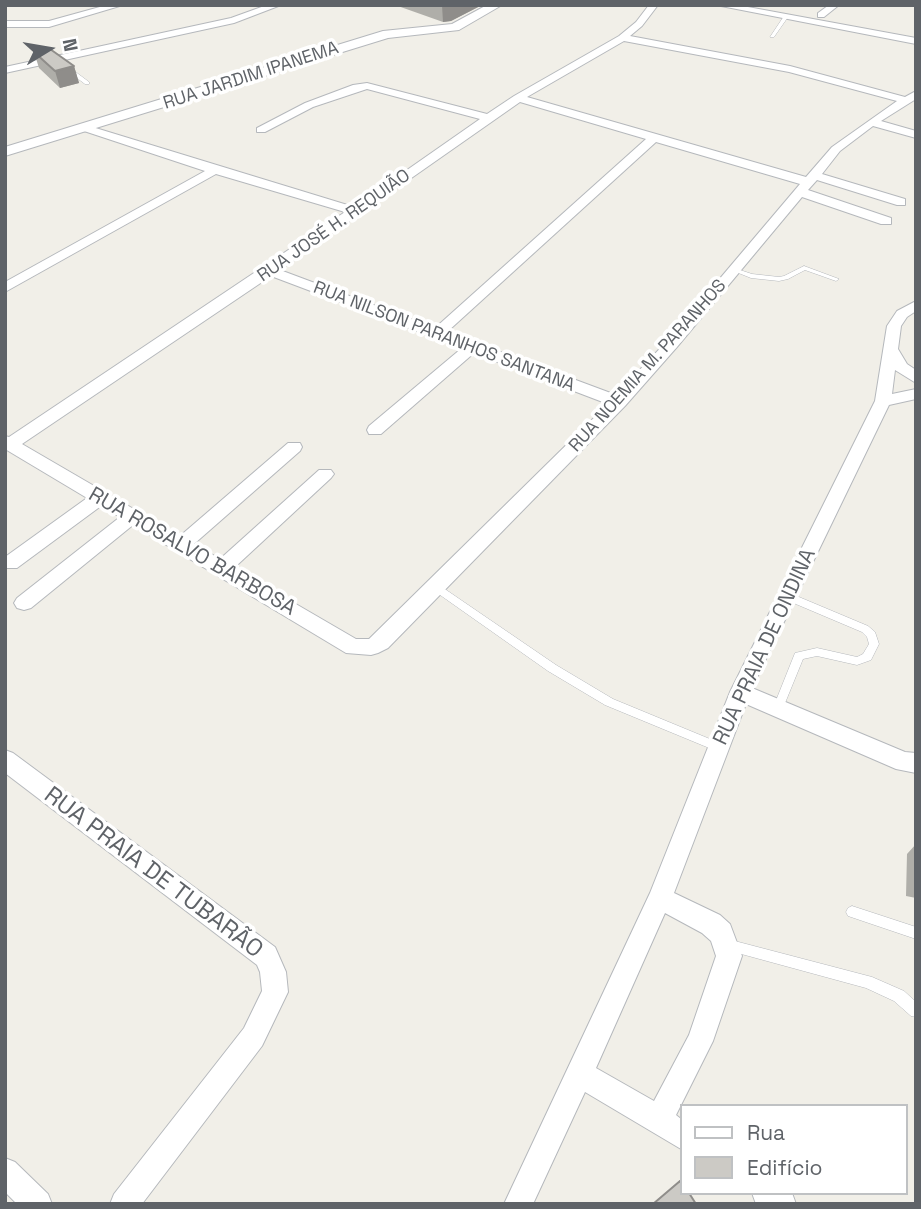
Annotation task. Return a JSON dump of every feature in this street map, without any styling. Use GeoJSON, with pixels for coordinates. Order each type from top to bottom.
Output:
{"type":"FeatureCollection","features":[{"type":"Feature","properties":{"kind":"street"},"geometry":{"type":"LineString","coordinates":[[5,23],[48,23],[119,5]]}},
{"type":"Feature","properties":{"kind":"street","name":"RUA JARDIM IPANEMA"},"geometry":{"type":"LineString","coordinates":[[5,152],[387,34],[455,27],[496,5]]}},
{"type":"Feature","properties":{"kind":"street","name":"RUA JOSÉ H. REQUIÃO"},"geometry":{"type":"LineString","coordinates":[[8,442],[270,271],[518,98],[622,38],[639,24],[654,5]]}},
{"type":"Feature","properties":{"kind":"street"},"geometry":{"type":"LineString","coordinates":[[720,5],[916,41]]}},
{"type":"Feature","properties":{"kind":"street"},"geometry":{"type":"LineString","coordinates":[[821,15],[835,5]]}},
{"type":"Feature","properties":{"kind":"street"},"geometry":{"type":"LineString","coordinates":[[5,70],[234,20],[273,6]]}},
{"type":"Feature","properties":{"kind":"street"},"geometry":{"type":"LineString","coordinates":[[622,38],[790,69],[906,103]]}},
{"type":"Feature","properties":{"kind":"street"},"geometry":{"type":"LineString","coordinates":[[261,130],[309,105],[357,87],[367,86],[489,118]]}},
{"type":"Feature","properties":{"kind":"street"},"geometry":{"type":"LineString","coordinates":[[518,98],[807,183],[901,202]]}},
{"type":"Feature","properties":{"kind":"street","name":"RUA NOEMIA M. PARANHOS"},"geometry":{"type":"LineString","coordinates":[[381,642],[619,402],[836,149],[871,122],[906,103]]}},
{"type":"Feature","properties":{"kind":"street"},"geometry":{"type":"LineString","coordinates":[[871,122],[916,135]]}},
{"type":"Feature","properties":{"kind":"street"},"geometry":{"type":"LineString","coordinates":[[85,128],[354,211]]}},
{"type":"Feature","properties":{"kind":"street"},"geometry":{"type":"LineString","coordinates":[[436,335],[652,139]]}},
{"type":"Feature","properties":{"kind":"street"},"geometry":{"type":"LineString","coordinates":[[5,288],[215,170]]}},
{"type":"Feature","properties":{"kind":"street"},"geometry":{"type":"LineString","coordinates":[[807,183],[886,221]]}},
{"type":"Feature","properties":{"kind":"street","name":"RUA NILSON PARANHOS SANTANA"},"geometry":{"type":"LineString","coordinates":[[270,271],[619,402]]}},
{"type":"Feature","properties":{"kind":"street","name":"RUA PRAIA DE ONDINA"},"geometry":{"type":"LineString","coordinates":[[660,898],[740,692],[883,401],[894,326],[902,314],[916,305]]}},
{"type":"Feature","properties":{"kind":"street"},"geometry":{"type":"LineString","coordinates":[[375,429],[471,348]]}},
{"type":"Feature","properties":{"kind":"street"},"geometry":{"type":"LineString","coordinates":[[892,351],[901,367],[916,378]]}},
{"type":"Feature","properties":{"kind":"street"},"geometry":{"type":"LineString","coordinates":[[883,401],[916,394]]}},
{"type":"Feature","properties":{"kind":"street","name":"RUA ROSALVO BARBOSA"},"geometry":{"type":"LineString","coordinates":[[8,442],[353,647],[371,647],[381,642]]}},
{"type":"Feature","properties":{"kind":"street"},"geometry":{"type":"LineString","coordinates":[[181,545],[294,447]]}},
{"type":"Feature","properties":{"kind":"street"},"geometry":{"type":"LineString","coordinates":[[222,568],[325,474]]}},
{"type":"Feature","properties":{"kind":"street"},"geometry":{"type":"LineString","coordinates":[[10,563],[99,498]]}},
{"type":"Feature","properties":{"kind":"street"},"geometry":{"type":"LineString","coordinates":[[24,603],[132,517]]}},
{"type":"Feature","properties":{"kind":"street"},"geometry":{"type":"LineString","coordinates":[[740,692],[904,762],[916,763]]}},
{"type":"Feature","properties":{"kind":"street","name":"RUA PRAIA DE TUBARÃO"},"geometry":{"type":"LineString","coordinates":[[5,760],[266,956],[273,972],[275,992],[253,1037],[124,1204]]}},
{"type":"Feature","properties":{"kind":"street"},"geometry":{"type":"LineString","coordinates":[[518,1204],[660,898],[711,924],[721,933],[729,956],[670,1128],[580,1074]]}},
{"type":"Feature","properties":{"kind":"street"},"geometry":{"type":"LineString","coordinates":[[5,1172],[38,1204]]}},
{"type":"Feature","properties":{"kind":"lane"},"geometry":{"type":"LineString","coordinates":[[772,36],[786,17]]}},
{"type":"Feature","properties":{"kind":"lane"},"geometry":{"type":"LineString","coordinates":[[55,59],[87,83]]}},
{"type":"Feature","properties":{"kind":"lane"},"geometry":{"type":"LineString","coordinates":[[734,270],[760,278],[779,279],[804,268],[836,279]]}},
{"type":"Feature","properties":{"kind":"lane"},"geometry":{"type":"LineString","coordinates":[[436,587],[552,668],[608,702],[718,747]]}},
{"type":"Feature","properties":{"kind":"lane"},"geometry":{"type":"LineString","coordinates":[[778,708],[799,656],[817,652],[857,661],[867,657],[874,644],[872,635],[865,629],[787,596]]}},
{"type":"Feature","properties":{"kind":"lane"},"geometry":{"type":"LineString","coordinates":[[852,912],[916,933]]}},
{"type":"Feature","properties":{"kind":"lane"},"geometry":{"type":"LineString","coordinates":[[727,945],[867,982],[899,996],[916,1011]]}},
{"type":"Feature","properties":{"kind":"building"},"geometry":{"type":"Polygon","coordinates":[[[50,49],[74,66],[55,71],[34,52],[50,49]]]}},
{"type":"Feature","properties":{"kind":"building"},"geometry":{"type":"Polygon","coordinates":[[[680,1181],[680,1195],[690,1195],[696,1204],[653,1204],[680,1181]]]}}]}
